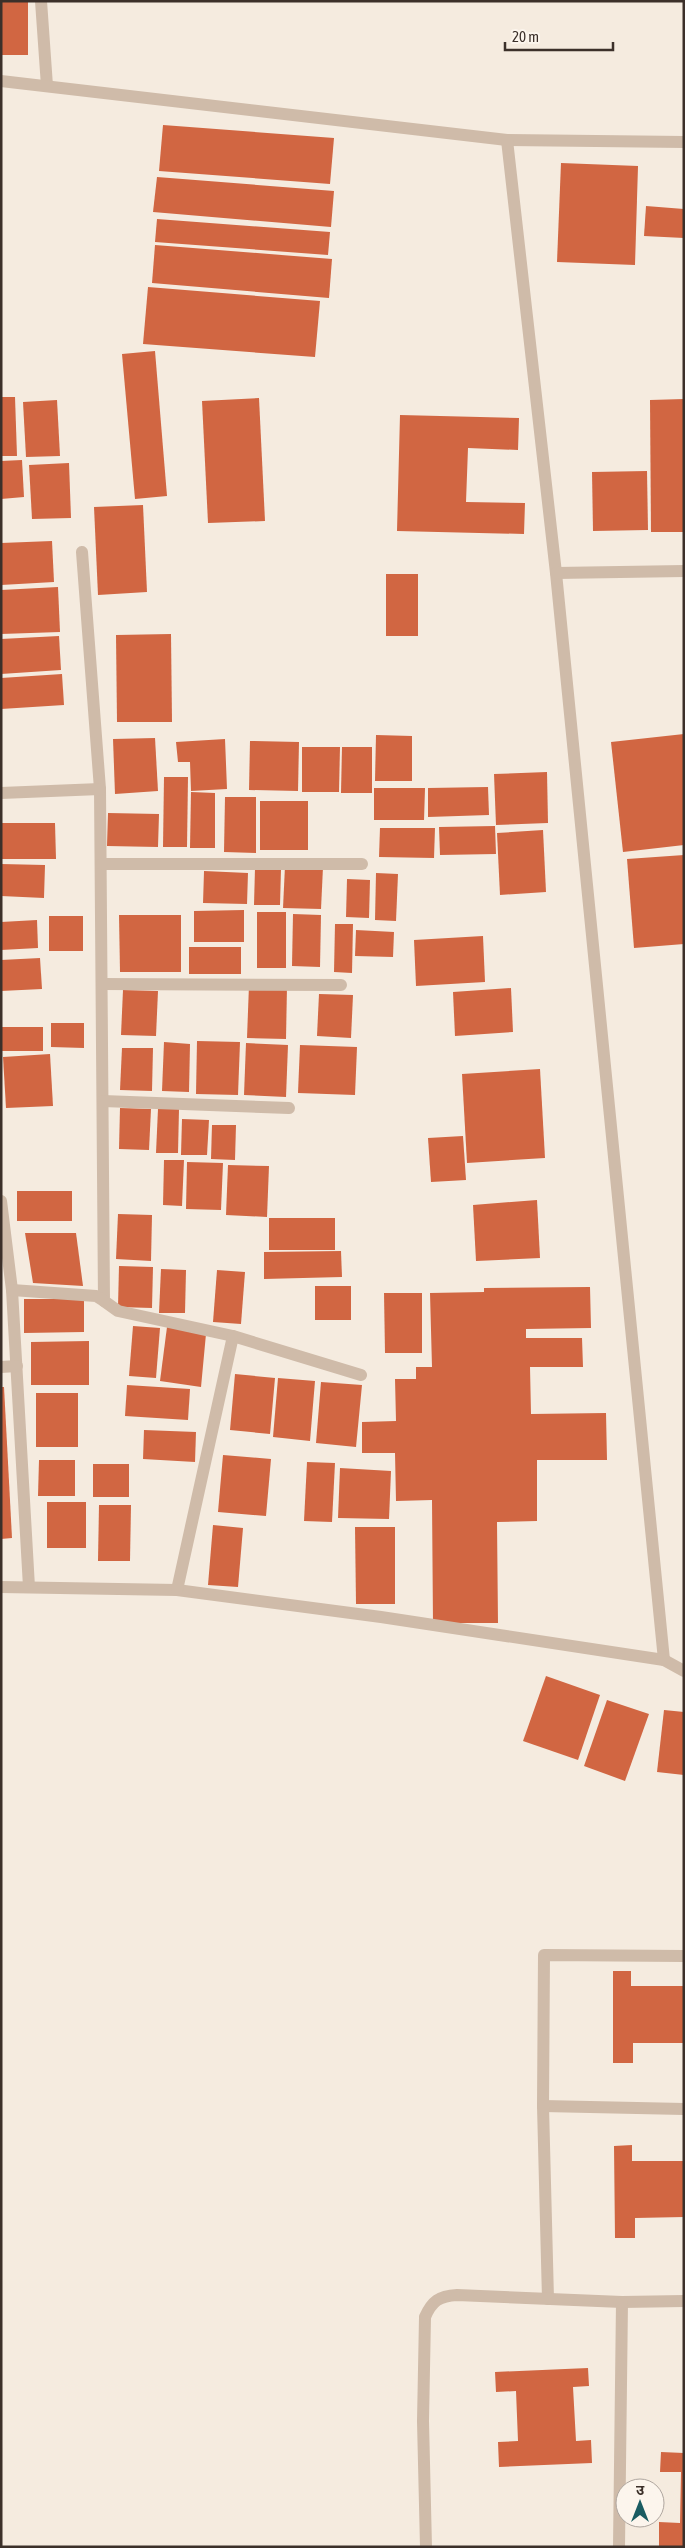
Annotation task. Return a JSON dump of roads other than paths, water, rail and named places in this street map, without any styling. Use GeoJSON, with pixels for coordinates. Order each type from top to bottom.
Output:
{"type":"FeatureCollection","features":[{"type":"Feature","properties":{"kind":"street"},"geometry":{"type":"LineString","coordinates":[[41,1],[47,86]]}},
{"type":"Feature","properties":{"kind":"street"},"geometry":{"type":"LineString","coordinates":[[1,81],[506,140],[684,142]]}},
{"type":"Feature","properties":{"kind":"street"},"geometry":{"type":"LineString","coordinates":[[506,140],[556,573],[664,1660]]}},
{"type":"Feature","properties":{"kind":"street"},"geometry":{"type":"LineString","coordinates":[[82,552],[100,789],[104,1301]]}},
{"type":"Feature","properties":{"kind":"street"},"geometry":{"type":"LineString","coordinates":[[556,573],[684,571]]}},
{"type":"Feature","properties":{"kind":"street"},"geometry":{"type":"LineString","coordinates":[[1,793],[100,789]]}},
{"type":"Feature","properties":{"kind":"street"},"geometry":{"type":"LineString","coordinates":[[102,864],[362,864]]}},
{"type":"Feature","properties":{"kind":"street"},"geometry":{"type":"LineString","coordinates":[[102,984],[341,985]]}},
{"type":"Feature","properties":{"kind":"street"},"geometry":{"type":"LineString","coordinates":[[103,1102],[289,1108]]}},
{"type":"Feature","properties":{"kind":"street"},"geometry":{"type":"LineString","coordinates":[[1,1201],[12,1290],[29,1588]]}},
{"type":"Feature","properties":{"kind":"street"},"geometry":{"type":"LineString","coordinates":[[12,1290],[96,1296],[118,1311],[233,1336],[361,1375]]}},
{"type":"Feature","properties":{"kind":"street"},"geometry":{"type":"LineString","coordinates":[[177,1590],[233,1336]]}},
{"type":"Feature","properties":{"kind":"street"},"geometry":{"type":"LineString","coordinates":[[1,1367],[17,1366]]}},
{"type":"Feature","properties":{"kind":"street"},"geometry":{"type":"LineString","coordinates":[[1,1587],[177,1590],[381,1617],[664,1660],[684,1671]]}},
{"type":"Feature","properties":{"kind":"street"},"geometry":{"type":"LineString","coordinates":[[548,2299],[544,2106],[544,1955],[684,1956]]}},
{"type":"Feature","properties":{"kind":"street"},"geometry":{"type":"LineString","coordinates":[[544,2106],[684,2109]]}},
{"type":"Feature","properties":{"kind":"street"},"geometry":{"type":"LineString","coordinates":[[426,2547],[423,2421],[425,2317],[430,2305],[441,2296],[457,2295],[622,2302],[684,2301]]}},
{"type":"Feature","properties":{"kind":"street"},"geometry":{"type":"LineString","coordinates":[[618,2547],[622,2302]]}}]}
